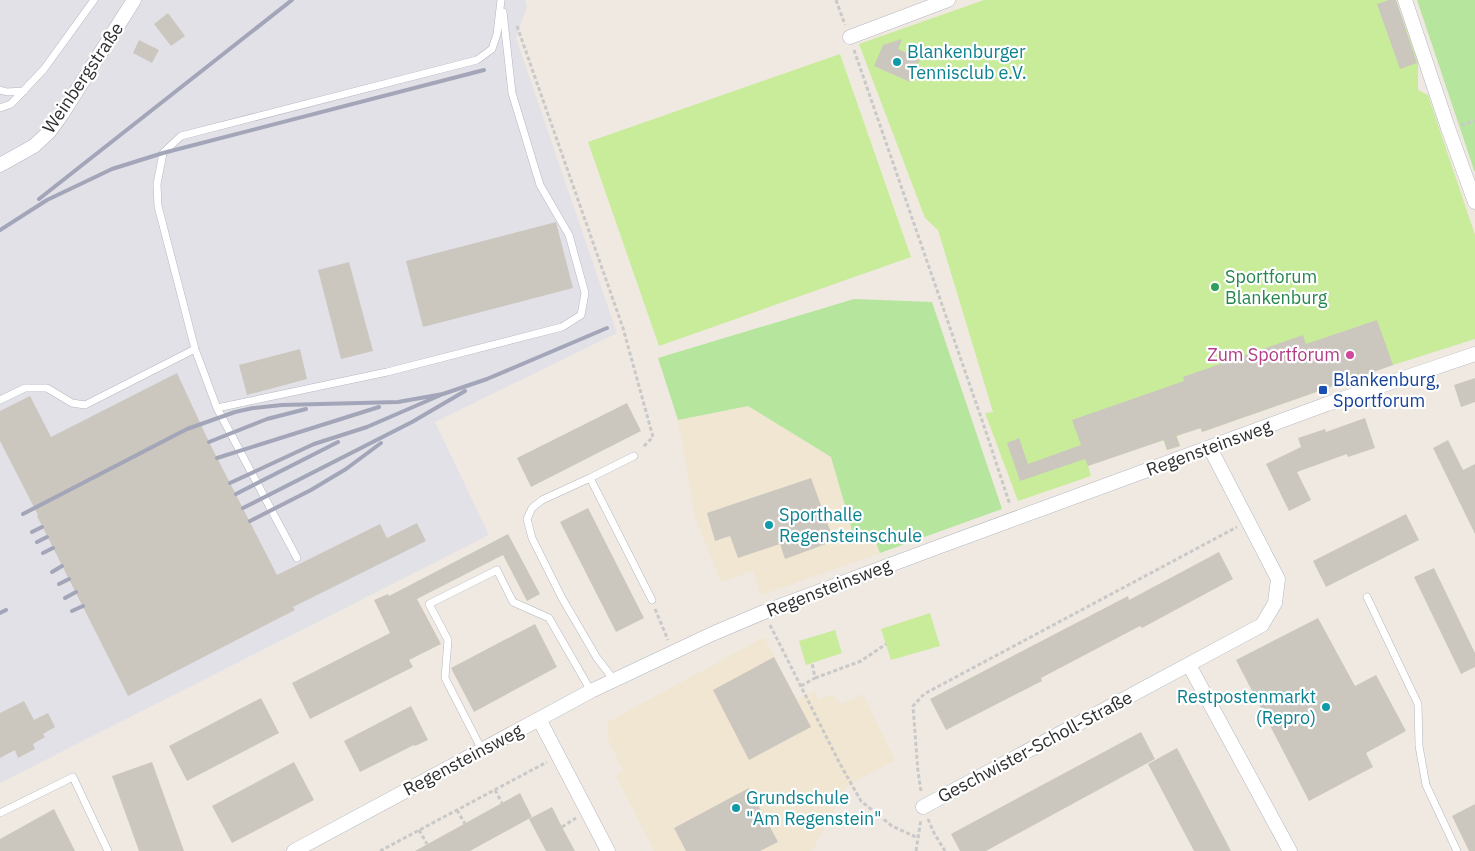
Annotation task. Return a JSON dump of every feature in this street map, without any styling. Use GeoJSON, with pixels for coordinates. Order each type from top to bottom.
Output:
{"type":"FeatureCollection","features":[{"type":"Feature","properties":{"kind":"street","name":"Weinbergstraße"},"geometry":{"type":"LineString","coordinates":[[0,165],[34,146],[49,132],[134,0]]}},
{"type":"Feature","properties":{"kind":"street"},"geometry":{"type":"LineString","coordinates":[[850,37],[948,0]]}},
{"type":"Feature","properties":{"kind":"street"},"geometry":{"type":"LineString","coordinates":[[1405,0],[1475,202]]}},
{"type":"Feature","properties":{"kind":"street","name":"Regensteinsweg"},"geometry":{"type":"LineString","coordinates":[[294,851],[614,680],[764,612],[1327,404],[1475,354]]}},
{"type":"Feature","properties":{"kind":"street","name":"Geschwister-Scholl-Straße"},"geometry":{"type":"LineString","coordinates":[[923,806],[1262,625],[1275,603],[1278,579],[1210,448]]}},
{"type":"Feature","properties":{"kind":"street"},"geometry":{"type":"LineString","coordinates":[[1189,665],[1290,851]]}},
{"type":"Feature","properties":{"kind":"street"},"geometry":{"type":"LineString","coordinates":[[539,719],[608,851]]}},
{"type":"Feature","properties":{"kind":"lane"},"geometry":{"type":"LineString","coordinates":[[0,108],[11,104],[24,91],[44,68],[94,0]]}},
{"type":"Feature","properties":{"kind":"lane"},"geometry":{"type":"LineString","coordinates":[[297,558],[217,408],[195,349],[158,206],[157,184],[163,153],[181,136],[477,60],[492,49],[497,34],[502,1]]}},
{"type":"Feature","properties":{"kind":"lane"},"geometry":{"type":"LineString","coordinates":[[217,408],[396,370],[562,327],[581,315],[585,293],[569,235],[540,185],[512,93],[502,1]]}},
{"type":"Feature","properties":{"kind":"lane"},"geometry":{"type":"LineString","coordinates":[[0,90],[7,92],[24,91]]}},
{"type":"Feature","properties":{"kind":"lane"},"geometry":{"type":"LineString","coordinates":[[0,400],[25,388],[47,388],[72,403],[85,405],[195,349]]}},
{"type":"Feature","properties":{"kind":"lane"},"geometry":{"type":"LineString","coordinates":[[614,680],[597,658],[562,598],[532,538],[527,519],[532,508],[542,500],[634,456]]}},
{"type":"Feature","properties":{"kind":"lane"},"geometry":{"type":"LineString","coordinates":[[590,478],[652,600]]}},
{"type":"Feature","properties":{"kind":"lane"},"geometry":{"type":"LineString","coordinates":[[482,750],[445,678],[448,640],[430,604],[497,570],[513,602],[549,618],[591,692]]}},
{"type":"Feature","properties":{"kind":"lane"},"geometry":{"type":"LineString","coordinates":[[1367,597],[1418,704],[1419,746],[1426,785],[1457,851]]}},
{"type":"Feature","properties":{"kind":"lane"},"geometry":{"type":"LineString","coordinates":[[0,813],[73,777],[108,851]]}},
{"type":"Feature","properties":{"kind":"path"},"geometry":{"type":"LineString","coordinates":[[836,0],[1015,520]]}},
{"type":"Feature","properties":{"kind":"path"},"geometry":{"type":"LineString","coordinates":[[516,24],[617,311],[653,437],[634,456]]}},
{"type":"Feature","properties":{"kind":"path","name":"Geschwister-Scholl-Straße"},"geometry":{"type":"LineString","coordinates":[[923,806],[918,772],[913,706],[924,694],[1248,521]]}},
{"type":"Feature","properties":{"kind":"path"},"geometry":{"type":"LineString","coordinates":[[652,600],[673,652]]}},
{"type":"Feature","properties":{"kind":"path"},"geometry":{"type":"LineString","coordinates":[[764,612],[840,764],[861,801],[892,826],[918,838]]}},
{"type":"Feature","properties":{"kind":"path"},"geometry":{"type":"LineString","coordinates":[[802,686],[815,678],[861,661],[886,644]]}},
{"type":"Feature","properties":{"kind":"path"},"geometry":{"type":"LineString","coordinates":[[812,663],[815,678]]}},
{"type":"Feature","properties":{"kind":"path"},"geometry":{"type":"LineString","coordinates":[[380,851],[559,756]]}},
{"type":"Feature","properties":{"kind":"path"},"geometry":{"type":"LineString","coordinates":[[495,790],[502,803]]}},
{"type":"Feature","properties":{"kind":"path"},"geometry":{"type":"LineString","coordinates":[[916,851],[923,806]]}},
{"type":"Feature","properties":{"kind":"path"},"geometry":{"type":"LineString","coordinates":[[923,806],[934,834],[945,851]]}},
{"type":"Feature","properties":{"kind":"path"},"geometry":{"type":"LineString","coordinates":[[457,810],[465,824]]}},
{"type":"Feature","properties":{"kind":"path"},"geometry":{"type":"LineString","coordinates":[[420,830],[427,844]]}},
{"type":"Feature","properties":{"kind":"shaded area"},"geometry":{"type":"Polygon","coordinates":[[[0,0],[525,0],[527,6],[516,38],[617,333],[435,422],[489,535],[0,783],[0,0]]]}},
{"type":"Feature","properties":{"kind":"shaded area"},"geometry":{"type":"Polygon","coordinates":[[[748,406],[831,457],[852,530],[872,532],[880,553],[761,595],[753,571],[721,582],[695,517],[678,420],[748,406]]]}},
{"type":"Feature","properties":{"kind":"shaded area"},"geometry":{"type":"Polygon","coordinates":[[[764,637],[797,700],[815,691],[819,700],[833,694],[841,704],[863,694],[895,760],[847,786],[812,851],[654,851],[616,776],[623,771],[608,739],[608,722],[764,637]]]}},
{"type":"Feature","properties":{"kind":"green space","name":"Sportforum Blankenburg"},"geometry":{"type":"Polygon","coordinates":[[[984,0],[1396,0],[1418,62],[1418,90],[1428,95],[1475,235],[1475,339],[1393,365],[1202,432],[1200,428],[1177,436],[1180,446],[1167,450],[1163,440],[1088,466],[1091,476],[1018,501],[985,413],[993,412],[938,230],[925,218],[859,44],[984,0]]]}},
{"type":"Feature","properties":{"kind":"green space"},"geometry":{"type":"Polygon","coordinates":[[[1417,0],[1475,0],[1475,173],[1417,0]]]}},
{"type":"Feature","properties":{"kind":"green space"},"geometry":{"type":"Polygon","coordinates":[[[840,54],[911,257],[659,346],[588,142],[840,54]]]}},
{"type":"Feature","properties":{"kind":"green space"},"geometry":{"type":"Polygon","coordinates":[[[854,299],[932,302],[1002,509],[880,553],[872,532],[852,530],[831,457],[748,406],[678,420],[658,358],[854,299]]]}},
{"type":"Feature","properties":{"kind":"green space"},"geometry":{"type":"Polygon","coordinates":[[[930,613],[940,646],[891,660],[881,629],[930,613]]]}},
{"type":"Feature","properties":{"kind":"green space"},"geometry":{"type":"Polygon","coordinates":[[[835,630],[842,653],[806,665],[799,641],[835,630]]]}},
{"type":"Feature","properties":{"kind":"building"},"geometry":{"type":"Polygon","coordinates":[[[1396,0],[1417,63],[1400,69],[1377,4],[1396,0]]]}},
{"type":"Feature","properties":{"kind":"building"},"geometry":{"type":"Polygon","coordinates":[[[168,13],[185,36],[171,46],[154,24],[168,13]]]}},
{"type":"Feature","properties":{"kind":"building","name":"Blankenburger Tennisclub e.V."},"geometry":{"type":"Polygon","coordinates":[[[902,39],[898,49],[920,59],[910,82],[874,66],[883,45],[902,39]]]}},
{"type":"Feature","properties":{"kind":"building"},"geometry":{"type":"Polygon","coordinates":[[[139,40],[159,50],[152,63],[133,53],[139,40]]]}},
{"type":"Feature","properties":{"kind":"building"},"geometry":{"type":"Polygon","coordinates":[[[556,222],[573,288],[423,327],[406,261],[556,222]]]}},
{"type":"Feature","properties":{"kind":"building"},"geometry":{"type":"Polygon","coordinates":[[[349,262],[373,351],[341,359],[318,270],[349,262]]]}},
{"type":"Feature","properties":{"kind":"building"},"geometry":{"type":"Polygon","coordinates":[[[1377,320],[1393,365],[1202,432],[1201,428],[1176,436],[1180,446],[1167,450],[1164,440],[1088,466],[1085,459],[1020,481],[1007,443],[1019,438],[1028,464],[1081,445],[1072,420],[1184,381],[1183,377],[1303,335],[1306,344],[1377,320]]]}},
{"type":"Feature","properties":{"kind":"building"},"geometry":{"type":"Polygon","coordinates":[[[300,349],[307,379],[247,395],[239,365],[300,349]]]}},
{"type":"Feature","properties":{"kind":"building"},"geometry":{"type":"Polygon","coordinates":[[[177,373],[209,442],[277,575],[380,524],[387,538],[417,523],[426,541],[293,607],[295,610],[128,696],[0,441],[0,411],[30,396],[51,437],[177,373]]]}},
{"type":"Feature","properties":{"kind":"building"},"geometry":{"type":"Polygon","coordinates":[[[1475,378],[1475,402],[1461,407],[1454,385],[1475,378]]]}},
{"type":"Feature","properties":{"kind":"building"},"geometry":{"type":"Polygon","coordinates":[[[627,403],[641,431],[531,487],[517,458],[627,403]]]}},
{"type":"Feature","properties":{"kind":"building"},"geometry":{"type":"Polygon","coordinates":[[[1365,418],[1375,448],[1348,457],[1347,454],[1297,472],[1311,500],[1289,511],[1266,464],[1301,447],[1298,438],[1325,429],[1326,432],[1365,418]]]}},
{"type":"Feature","properties":{"kind":"building"},"geometry":{"type":"Polygon","coordinates":[[[1448,440],[1463,470],[1475,464],[1475,534],[1433,448],[1448,440]]]}},
{"type":"Feature","properties":{"kind":"building","name":"Sporthalle Regensteinschule"},"geometry":{"type":"Polygon","coordinates":[[[811,478],[834,541],[785,559],[780,544],[738,558],[730,536],[715,541],[707,513],[811,478]]]}},
{"type":"Feature","properties":{"kind":"building"},"geometry":{"type":"Polygon","coordinates":[[[588,508],[644,618],[616,632],[560,522],[588,508]]]}},
{"type":"Feature","properties":{"kind":"building"},"geometry":{"type":"Polygon","coordinates":[[[1406,514],[1419,540],[1326,587],[1313,561],[1406,514]]]}},
{"type":"Feature","properties":{"kind":"building"},"geometry":{"type":"Polygon","coordinates":[[[508,534],[540,594],[527,601],[503,555],[417,599],[441,644],[409,660],[413,667],[310,719],[292,683],[390,633],[374,600],[388,594],[389,596],[508,534]]]}},
{"type":"Feature","properties":{"kind":"building"},"geometry":{"type":"Polygon","coordinates":[[[1219,552],[1233,579],[1142,628],[1140,626],[1041,678],[1042,681],[946,730],[930,699],[1128,596],[1129,600],[1219,552]]]}},
{"type":"Feature","properties":{"kind":"building"},"geometry":{"type":"Polygon","coordinates":[[[1434,568],[1475,653],[1475,667],[1461,674],[1414,577],[1434,568]]]}},
{"type":"Feature","properties":{"kind":"building","name":"Restpostenmarkt (Repro)"},"geometry":{"type":"Polygon","coordinates":[[[1318,618],[1355,686],[1376,675],[1406,731],[1366,753],[1373,767],[1309,801],[1236,660],[1318,618]]]}},
{"type":"Feature","properties":{"kind":"building"},"geometry":{"type":"Polygon","coordinates":[[[535,624],[557,667],[474,712],[451,668],[535,624]]]}},
{"type":"Feature","properties":{"kind":"building"},"geometry":{"type":"Polygon","coordinates":[[[774,657],[811,727],[749,760],[713,690],[774,657]]]}},
{"type":"Feature","properties":{"kind":"building"},"geometry":{"type":"Polygon","coordinates":[[[261,698],[279,733],[187,781],[169,746],[261,698]]]}},
{"type":"Feature","properties":{"kind":"building"},"geometry":{"type":"Polygon","coordinates":[[[24,701],[34,720],[48,713],[55,727],[43,734],[45,737],[33,744],[35,749],[18,758],[15,750],[0,758],[0,713],[24,701]]]}},
{"type":"Feature","properties":{"kind":"building"},"geometry":{"type":"Polygon","coordinates":[[[411,706],[428,740],[360,772],[344,741],[411,706]]]}},
{"type":"Feature","properties":{"kind":"building"},"geometry":{"type":"Polygon","coordinates":[[[1141,732],[1155,759],[986,851],[960,851],[951,834],[1141,732]]]}},
{"type":"Feature","properties":{"kind":"building"},"geometry":{"type":"Polygon","coordinates":[[[1177,748],[1231,851],[1194,851],[1148,764],[1177,748]]]}},
{"type":"Feature","properties":{"kind":"building"},"geometry":{"type":"Polygon","coordinates":[[[152,762],[184,851],[139,851],[112,776],[152,762]]]}},
{"type":"Feature","properties":{"kind":"building"},"geometry":{"type":"Polygon","coordinates":[[[294,762],[314,800],[232,843],[212,806],[294,762]]]}},
{"type":"Feature","properties":{"kind":"building","name":"Grundschule \"Am Regenstein\""},"geometry":{"type":"Polygon","coordinates":[[[749,788],[778,842],[760,851],[686,851],[674,828],[749,788]]]}},
{"type":"Feature","properties":{"kind":"building"},"geometry":{"type":"Polygon","coordinates":[[[520,793],[532,817],[470,851],[415,851],[520,793]]]}},
{"type":"Feature","properties":{"kind":"building"},"geometry":{"type":"Polygon","coordinates":[[[1475,804],[1475,851],[1469,851],[1452,816],[1475,804]]]}},
{"type":"Feature","properties":{"kind":"building"},"geometry":{"type":"Polygon","coordinates":[[[552,807],[575,851],[546,851],[529,819],[552,807]]]}},
{"type":"Feature","properties":{"kind":"building"},"geometry":{"type":"Polygon","coordinates":[[[54,809],[75,851],[0,851],[0,839],[54,809]]]}},
{"type":"Feature","properties":{"kind":"railway"},"geometry":{"type":"LineString","coordinates":[[39,199],[292,0]]}},
{"type":"Feature","properties":{"kind":"railway"},"geometry":{"type":"LineString","coordinates":[[0,230],[47,200],[112,169],[163,153],[484,70]]}},
{"type":"Feature","properties":{"kind":"railway"},"geometry":{"type":"LineString","coordinates":[[230,483],[314,444],[367,427],[443,394],[487,379],[607,328]]}},
{"type":"Feature","properties":{"kind":"railway"},"geometry":{"type":"LineString","coordinates":[[243,508],[412,422],[465,391]]}},
{"type":"Feature","properties":{"kind":"railway"},"geometry":{"type":"LineString","coordinates":[[23,514],[187,429],[235,412],[282,405],[398,402],[443,394]]}},
{"type":"Feature","properties":{"kind":"railway"},"geometry":{"type":"LineString","coordinates":[[217,458],[379,407]]}},
{"type":"Feature","properties":{"kind":"railway"},"geometry":{"type":"LineString","coordinates":[[209,442],[267,419],[306,409]]}},
{"type":"Feature","properties":{"kind":"railway"},"geometry":{"type":"LineString","coordinates":[[236,494],[338,442]]}},
{"type":"Feature","properties":{"kind":"railway"},"geometry":{"type":"LineString","coordinates":[[250,521],[311,490],[346,469],[381,443]]}},
{"type":"Feature","properties":{"kind":"railway"},"geometry":{"type":"LineString","coordinates":[[32,532],[42,527]]}},
{"type":"Feature","properties":{"kind":"railway"},"geometry":{"type":"LineString","coordinates":[[37,542],[47,537]]}},
{"type":"Feature","properties":{"kind":"railway"},"geometry":{"type":"LineString","coordinates":[[43,553],[53,548]]}},
{"type":"Feature","properties":{"kind":"railway"},"geometry":{"type":"LineString","coordinates":[[52,572],[62,566]]}},
{"type":"Feature","properties":{"kind":"railway"},"geometry":{"type":"LineString","coordinates":[[59,584],[69,579]]}},
{"type":"Feature","properties":{"kind":"railway"},"geometry":{"type":"LineString","coordinates":[[65,598],[76,592]]}},
{"type":"Feature","properties":{"kind":"railway"},"geometry":{"type":"LineString","coordinates":[[72,611],[83,606]]}},
{"type":"Feature","properties":{"kind":"railway"},"geometry":{"type":"LineString","coordinates":[[0,613],[6,610]]}},
{"type":"Feature","properties":{"kind":"place","name":"Blankenburger Tennisclub e.V."},"geometry":{"type":"Point","coordinates":[897,62]}},
{"type":"Feature","properties":{"kind":"place","name":"Sportforum Blankenburg"},"geometry":{"type":"Point","coordinates":[1215,287]}},
{"type":"Feature","properties":{"kind":"place","name":"Zum Sportforum"},"geometry":{"type":"Point","coordinates":[1350,355]}},
{"type":"Feature","properties":{"kind":"place","name":"Blankenburg, Sportforum"},"geometry":{"type":"Point","coordinates":[1323,390]}},
{"type":"Feature","properties":{"kind":"place","name":"Sporthalle Regensteinschule"},"geometry":{"type":"Point","coordinates":[769,525]}},
{"type":"Feature","properties":{"kind":"place","name":"Restpostenmarkt (Repro)"},"geometry":{"type":"Point","coordinates":[1326,707]}},
{"type":"Feature","properties":{"kind":"place","name":"Grundschule \"Am Regenstein\""},"geometry":{"type":"Point","coordinates":[736,808]}}]}
